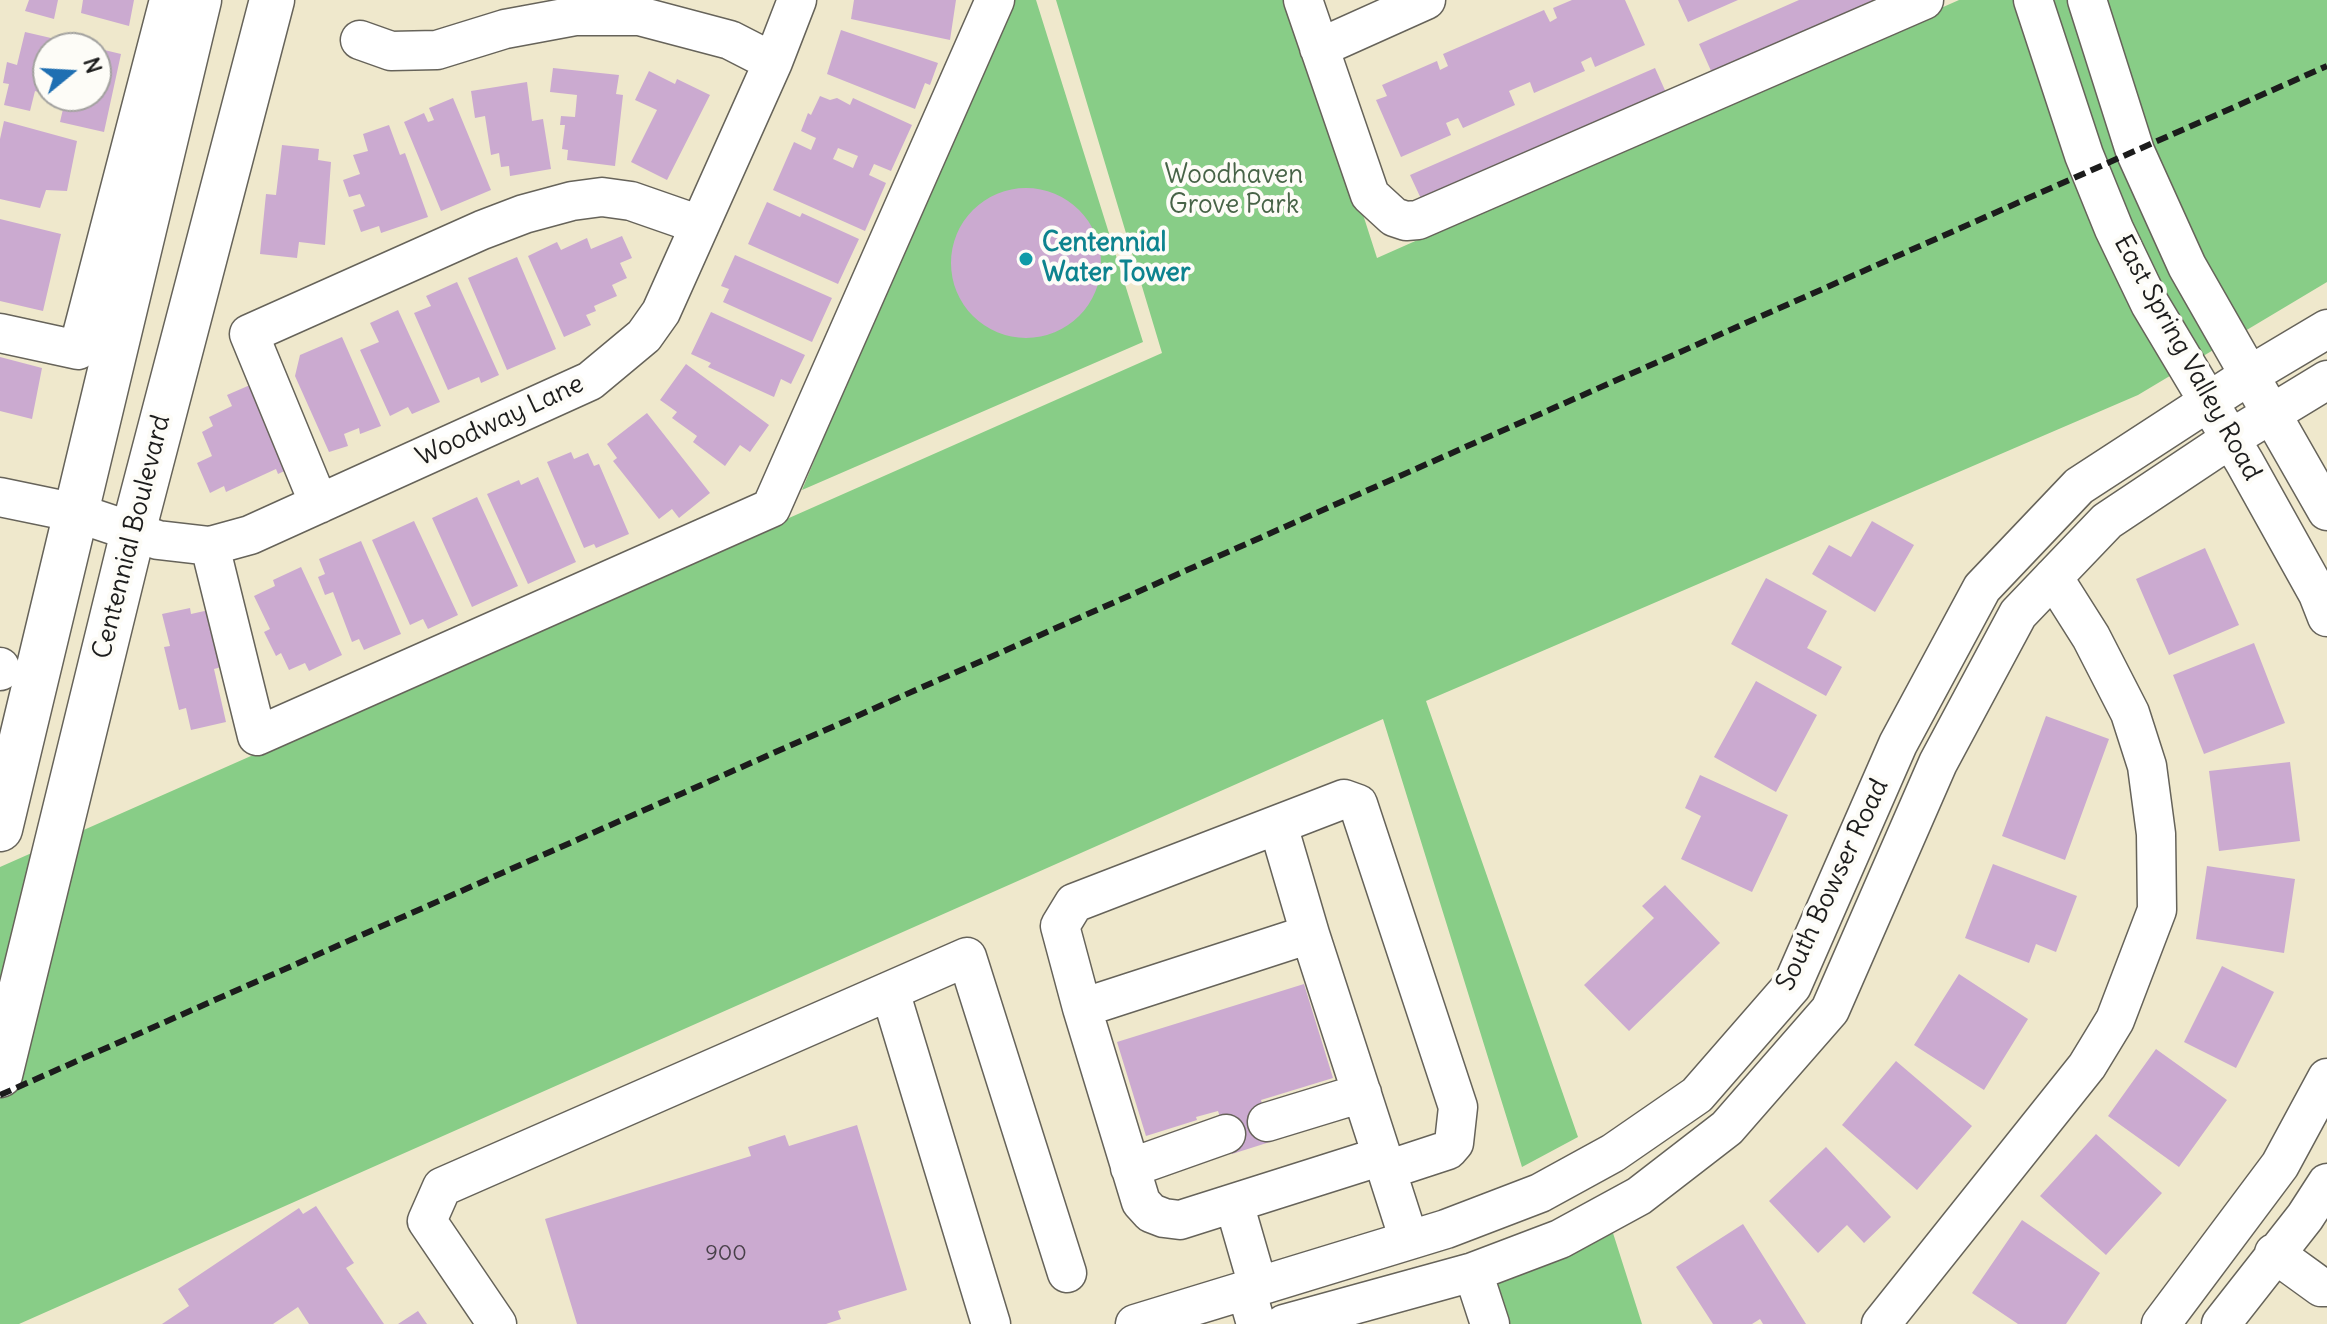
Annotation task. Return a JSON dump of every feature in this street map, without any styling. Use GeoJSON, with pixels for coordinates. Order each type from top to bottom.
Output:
{"type":"FeatureCollection","features":[{"type":"Feature","properties":{"kind":"main road"},"geometry":{"type":"LineString","coordinates":[[0,829],[199,0]]}},
{"type":"Feature","properties":{"kind":"main road","name":"Centennial Boulevard"},"geometry":{"type":"LineString","coordinates":[[0,1075],[133,532],[272,0]]}},
{"type":"Feature","properties":{"kind":"street"},"geometry":{"type":"LineString","coordinates":[[0,333],[78,350],[169,0]]}},
{"type":"Feature","properties":{"kind":"street","name":"Woodway Lane"},"geometry":{"type":"LineString","coordinates":[[0,497],[77,513],[158,540],[210,546],[250,535],[590,381],[644,336],[661,312],[773,62],[797,0]]}},
{"type":"Feature","properties":{"kind":"street"},"geometry":{"type":"LineString","coordinates":[[210,546],[257,736],[771,508],[995,0]]}},
{"type":"Feature","properties":{"kind":"street"},"geometry":{"type":"LineString","coordinates":[[1303,0],[1370,195],[1394,217],[1406,221],[1418,220],[1924,0]]}},
{"type":"Feature","properties":{"kind":"street"},"geometry":{"type":"LineString","coordinates":[[1319,48],[1426,0]]}},
{"type":"Feature","properties":{"kind":"street","name":"East Spring Valley Road"},"geometry":{"type":"LineString","coordinates":[[2033,0],[2084,155],[2114,229],[2150,304],[2318,594],[2327,617]]}},
{"type":"Feature","properties":{"kind":"street","name":"East Spring Valley Road"},"geometry":{"type":"LineString","coordinates":[[2087,0],[2135,151],[2187,266],[2327,511]]}},
{"type":"Feature","properties":{"kind":"street"},"geometry":{"type":"LineString","coordinates":[[360,40],[391,51],[437,50],[505,29],[575,16],[639,16],[730,40],[773,62]]}},
{"type":"Feature","properties":{"kind":"street"},"geometry":{"type":"LineString","coordinates":[[319,504],[249,334],[482,230],[572,201],[602,197],[631,201],[700,225]]}},
{"type":"Feature","properties":{"kind":"street","name":"South Bowser Road"},"geometry":{"type":"LineString","coordinates":[[1135,1324],[1253,1300],[1540,1193],[1613,1153],[1697,1095],[1792,986],[1898,744],[1982,588],[2079,486],[2248,376],[2327,329]]}},
{"type":"Feature","properties":{"kind":"street","name":"South Bowser Road"},"geometry":{"type":"LineString","coordinates":[[1284,1324],[1473,1272],[1560,1239],[1639,1196],[1727,1128],[1830,1010],[1938,763],[2018,614],[2107,521],[2230,439],[2327,380]]}},
{"type":"Feature","properties":{"kind":"street"},"geometry":{"type":"LineString","coordinates":[[1881,1324],[2087,1066],[2115,1020],[2157,910],[2156,834],[2147,766],[2130,713],[2091,637],[2053,577]]}},
{"type":"Feature","properties":{"kind":"street"},"geometry":{"type":"LineString","coordinates":[[1344,799],[1358,804],[1458,1107],[1454,1143],[1448,1150],[1384,1163],[1180,1220],[1164,1218],[1151,1213],[1141,1202],[1060,926],[1074,903],[1278,825],[1344,799]]}},
{"type":"Feature","properties":{"kind":"street"},"geometry":{"type":"LineString","coordinates":[[1278,825],[1409,1240]]}},
{"type":"Feature","properties":{"kind":"street"},"geometry":{"type":"LineString","coordinates":[[1082,1008],[1310,934]]}},
{"type":"Feature","properties":{"kind":"street"},"geometry":{"type":"LineString","coordinates":[[497,1324],[427,1221],[442,1187],[967,957],[1067,1273]]}},
{"type":"Feature","properties":{"kind":"street"},"geometry":{"type":"LineString","coordinates":[[890,991],[991,1324]]}},
{"type":"Feature","properties":{"kind":"street"},"geometry":{"type":"LineString","coordinates":[[2161,1324],[2280,1165],[2327,1078]]}},
{"type":"Feature","properties":{"kind":"street"},"geometry":{"type":"LineString","coordinates":[[1267,1122],[1362,1093]]}},
{"type":"Feature","properties":{"kind":"street"},"geometry":{"type":"LineString","coordinates":[[1130,1168],[1226,1134]]}},
{"type":"Feature","properties":{"kind":"street"},"geometry":{"type":"LineString","coordinates":[[2221,1324],[2305,1217],[2327,1183]]}},
{"type":"Feature","properties":{"kind":"street"},"geometry":{"type":"LineString","coordinates":[[1234,1203],[1253,1300]]}},
{"type":"Feature","properties":{"kind":"street"},"geometry":{"type":"LineString","coordinates":[[2274,1253],[2321,1287],[2327,1287]]}},
{"type":"Feature","properties":{"kind":"street"},"geometry":{"type":"LineString","coordinates":[[1473,1272],[1490,1324]]}},
{"type":"Feature","properties":{"kind":"green space"},"geometry":{"type":"Polygon","coordinates":[[[1005,0],[1036,0],[1143,342],[802,490],[1005,0]]]}},
{"type":"Feature","properties":{"kind":"green space","name":"Woodhaven Grove Park"},"geometry":{"type":"Polygon","coordinates":[[[1056,0],[1294,0],[1377,258],[1959,0],[2327,0],[2327,282],[2138,395],[1426,701],[1578,1137],[1522,1167],[1383,719],[19,1324],[0,1324],[0,867],[1162,353],[1056,0]]]}},
{"type":"Feature","properties":{"kind":"green space"},"geometry":{"type":"Polygon","coordinates":[[[1613,1233],[1642,1324],[1490,1324],[1478,1287],[1551,1262],[1613,1233]]]}},
{"type":"Feature","properties":{"kind":"building"},"geometry":{"type":"Polygon","coordinates":[[[29,0],[58,0],[54,19],[25,11],[29,0]]]}},
{"type":"Feature","properties":{"kind":"building"},"geometry":{"type":"Polygon","coordinates":[[[83,0],[134,0],[129,26],[81,13],[83,0]]]}},
{"type":"Feature","properties":{"kind":"building"},"geometry":{"type":"Polygon","coordinates":[[[854,0],[956,0],[950,40],[851,19],[854,0]]]}},
{"type":"Feature","properties":{"kind":"building"},"geometry":{"type":"Polygon","coordinates":[[[1572,0],[1625,0],[1645,45],[1595,67],[1591,57],[1581,62],[1585,71],[1534,93],[1530,82],[1509,91],[1515,105],[1463,128],[1458,118],[1446,123],[1451,135],[1401,157],[1376,100],[1387,96],[1382,85],[1437,61],[1440,70],[1448,66],[1443,54],[1544,10],[1550,22],[1557,18],[1553,8],[1572,0]]]}},
{"type":"Feature","properties":{"kind":"building"},"geometry":{"type":"Polygon","coordinates":[[[1678,0],[1738,0],[1688,22],[1678,0]]]}},
{"type":"Feature","properties":{"kind":"building"},"geometry":{"type":"Polygon","coordinates":[[[1799,0],[1878,0],[1712,73],[1699,44],[1799,0]]]}},
{"type":"Feature","properties":{"kind":"building"},"geometry":{"type":"Polygon","coordinates":[[[841,30],[938,63],[930,85],[925,83],[915,109],[827,74],[841,30]]]}},
{"type":"Feature","properties":{"kind":"building"},"geometry":{"type":"Polygon","coordinates":[[[25,32],[32,34],[30,111],[4,105],[9,84],[3,83],[7,62],[17,65],[25,32]]]}},
{"type":"Feature","properties":{"kind":"building"},"geometry":{"type":"Polygon","coordinates":[[[112,52],[121,54],[112,95],[112,52]]]}},
{"type":"Feature","properties":{"kind":"building"},"geometry":{"type":"Polygon","coordinates":[[[553,68],[619,75],[616,94],[623,95],[615,166],[567,160],[568,150],[562,149],[565,125],[560,125],[561,116],[575,117],[577,95],[550,92],[553,68]]]}},
{"type":"Feature","properties":{"kind":"building"},"geometry":{"type":"Polygon","coordinates":[[[1655,68],[1668,97],[1423,203],[1410,175],[1655,68]]]}},
{"type":"Feature","properties":{"kind":"building"},"geometry":{"type":"Polygon","coordinates":[[[649,71],[675,84],[677,79],[710,95],[667,180],[631,162],[657,110],[635,100],[649,71]]]}},
{"type":"Feature","properties":{"kind":"building"},"geometry":{"type":"Polygon","coordinates":[[[527,82],[532,121],[543,119],[551,169],[510,176],[509,166],[501,167],[499,153],[491,155],[485,116],[475,118],[471,91],[527,82]]]}},
{"type":"Feature","properties":{"kind":"building"},"geometry":{"type":"Polygon","coordinates":[[[820,96],[830,100],[837,98],[850,105],[853,98],[912,125],[891,171],[874,164],[869,175],[886,183],[865,231],[773,190],[794,142],[811,150],[816,138],[801,131],[808,113],[811,115],[820,96]],[[838,148],[833,159],[853,168],[858,156],[838,148]]]}},
{"type":"Feature","properties":{"kind":"building"},"geometry":{"type":"Polygon","coordinates":[[[453,98],[491,190],[441,211],[404,122],[424,113],[428,122],[434,120],[429,108],[453,98]]]}},
{"type":"Feature","properties":{"kind":"building"},"geometry":{"type":"Polygon","coordinates":[[[62,112],[108,112],[104,132],[60,122],[62,112]]]}},
{"type":"Feature","properties":{"kind":"building"},"geometry":{"type":"Polygon","coordinates":[[[4,121],[77,141],[67,191],[46,190],[40,208],[0,199],[0,139],[4,121]]]}},
{"type":"Feature","properties":{"kind":"building"},"geometry":{"type":"Polygon","coordinates":[[[389,125],[400,155],[405,153],[428,217],[381,233],[379,226],[361,232],[353,210],[365,206],[360,194],[349,197],[343,180],[360,174],[353,155],[368,151],[363,134],[389,125]]]}},
{"type":"Feature","properties":{"kind":"building"},"geometry":{"type":"Polygon","coordinates":[[[282,145],[319,149],[318,160],[331,162],[325,245],[299,242],[297,258],[260,254],[266,194],[276,195],[282,145]]]}},
{"type":"Feature","properties":{"kind":"building","name":"Centennial Water Tower"},"geometry":{"type":"Polygon","coordinates":[[[1026,188],[1055,193],[1079,210],[1096,234],[1101,263],[1096,292],[1079,316],[1055,333],[1026,338],[997,333],[973,316],[956,292],[951,263],[956,234],[973,210],[997,193],[1026,188]]]}},
{"type":"Feature","properties":{"kind":"building"},"geometry":{"type":"Polygon","coordinates":[[[767,202],[800,217],[802,213],[859,239],[838,284],[748,244],[767,202]]]}},
{"type":"Feature","properties":{"kind":"building"},"geometry":{"type":"Polygon","coordinates":[[[0,219],[61,234],[43,311],[0,301],[0,219]]]}},
{"type":"Feature","properties":{"kind":"building"},"geometry":{"type":"Polygon","coordinates":[[[622,236],[632,258],[620,263],[627,278],[612,285],[617,296],[594,306],[596,311],[586,315],[591,325],[564,337],[528,256],[557,242],[561,250],[587,238],[591,249],[622,236]]]}},
{"type":"Feature","properties":{"kind":"building"},"geometry":{"type":"Polygon","coordinates":[[[735,255],[832,298],[812,342],[723,302],[729,289],[721,286],[735,255]]]}},
{"type":"Feature","properties":{"kind":"building"},"geometry":{"type":"Polygon","coordinates":[[[517,257],[556,349],[507,370],[468,278],[517,257]]]}},
{"type":"Feature","properties":{"kind":"building"},"geometry":{"type":"Polygon","coordinates":[[[457,282],[499,375],[481,383],[479,377],[448,390],[414,313],[431,306],[426,296],[457,282]]]}},
{"type":"Feature","properties":{"kind":"building"},"geometry":{"type":"Polygon","coordinates":[[[398,310],[440,402],[412,414],[408,407],[390,416],[360,350],[379,342],[370,323],[398,310]]]}},
{"type":"Feature","properties":{"kind":"building"},"geometry":{"type":"Polygon","coordinates":[[[711,312],[805,355],[791,384],[781,379],[774,397],[708,367],[711,363],[691,354],[711,312]]]}},
{"type":"Feature","properties":{"kind":"building"},"geometry":{"type":"Polygon","coordinates":[[[342,337],[381,426],[360,434],[359,428],[344,434],[348,446],[329,452],[295,376],[300,355],[342,337]]]}},
{"type":"Feature","properties":{"kind":"building"},"geometry":{"type":"Polygon","coordinates":[[[0,357],[42,368],[32,419],[0,411],[0,357]]]}},
{"type":"Feature","properties":{"kind":"building"},"geometry":{"type":"Polygon","coordinates":[[[686,364],[769,425],[750,452],[740,445],[725,466],[693,442],[697,436],[672,418],[677,412],[660,400],[686,364]]]}},
{"type":"Feature","properties":{"kind":"building"},"geometry":{"type":"Polygon","coordinates":[[[257,382],[295,466],[278,474],[276,469],[226,492],[224,486],[210,493],[197,463],[212,456],[202,432],[213,426],[209,417],[232,406],[227,395],[257,382]]]}},
{"type":"Feature","properties":{"kind":"building"},"geometry":{"type":"Polygon","coordinates":[[[647,413],[710,493],[679,518],[672,509],[659,519],[613,461],[617,458],[607,444],[647,413]]]}},
{"type":"Feature","properties":{"kind":"building"},"geometry":{"type":"Polygon","coordinates":[[[571,452],[574,459],[588,453],[594,466],[599,464],[629,534],[596,548],[594,544],[584,548],[547,462],[571,452]]]}},
{"type":"Feature","properties":{"kind":"building"},"geometry":{"type":"Polygon","coordinates":[[[538,477],[576,562],[528,584],[487,494],[519,480],[521,485],[538,477]]]}},
{"type":"Feature","properties":{"kind":"building"},"geometry":{"type":"Polygon","coordinates":[[[477,497],[518,586],[472,607],[432,518],[477,497]]]}},
{"type":"Feature","properties":{"kind":"building"},"geometry":{"type":"Polygon","coordinates":[[[414,521],[458,615],[428,629],[423,619],[410,625],[372,540],[414,521]]]}},
{"type":"Feature","properties":{"kind":"building"},"geometry":{"type":"Polygon","coordinates":[[[1872,521],[1914,545],[1875,612],[1812,574],[1829,545],[1851,557],[1872,521]]]}},
{"type":"Feature","properties":{"kind":"building"},"geometry":{"type":"Polygon","coordinates":[[[361,541],[401,634],[364,650],[359,639],[352,642],[333,592],[325,595],[318,577],[325,574],[319,559],[361,541]]]}},
{"type":"Feature","properties":{"kind":"building"},"geometry":{"type":"Polygon","coordinates":[[[2205,548],[2239,625],[2169,655],[2136,579],[2205,548]]]}},
{"type":"Feature","properties":{"kind":"building"},"geometry":{"type":"Polygon","coordinates":[[[301,567],[342,655],[309,671],[305,663],[289,670],[281,653],[276,656],[264,632],[270,629],[254,596],[275,586],[273,580],[301,567]]]}},
{"type":"Feature","properties":{"kind":"building"},"geometry":{"type":"Polygon","coordinates":[[[1766,578],[1827,611],[1807,648],[1842,667],[1826,696],[1731,644],[1766,578]]]}},
{"type":"Feature","properties":{"kind":"building"},"geometry":{"type":"Polygon","coordinates":[[[190,608],[191,614],[209,610],[237,663],[214,669],[226,722],[191,730],[186,708],[179,710],[164,647],[170,646],[162,614],[190,608]]]}},
{"type":"Feature","properties":{"kind":"building"},"geometry":{"type":"Polygon","coordinates":[[[2254,643],[2285,723],[2204,754],[2173,675],[2254,643]]]}},
{"type":"Feature","properties":{"kind":"building"},"geometry":{"type":"Polygon","coordinates":[[[1756,681],[1817,715],[1776,792],[1714,757],[1756,681]]]}},
{"type":"Feature","properties":{"kind":"building"},"geometry":{"type":"Polygon","coordinates":[[[2046,716],[2109,739],[2065,860],[2002,836],[2046,716]]]}},
{"type":"Feature","properties":{"kind":"building"},"geometry":{"type":"Polygon","coordinates":[[[2290,762],[2300,841],[2219,851],[2209,771],[2290,762]]]}},
{"type":"Feature","properties":{"kind":"building"},"geometry":{"type":"Polygon","coordinates":[[[1700,775],[1788,815],[1752,892],[1681,859],[1701,816],[1685,808],[1700,775]]]}},
{"type":"Feature","properties":{"kind":"building"},"geometry":{"type":"Polygon","coordinates":[[[1993,864],[2077,896],[2056,952],[2036,944],[2029,963],[1965,938],[1993,864]]]}},
{"type":"Feature","properties":{"kind":"building"},"geometry":{"type":"Polygon","coordinates":[[[2207,866],[2295,879],[2284,953],[2196,939],[2207,866]]]}},
{"type":"Feature","properties":{"kind":"building"},"geometry":{"type":"Polygon","coordinates":[[[1665,885],[1720,943],[1629,1031],[1584,985],[1654,918],[1642,906],[1665,885]]]}},
{"type":"Feature","properties":{"kind":"building"},"geometry":{"type":"Polygon","coordinates":[[[2222,966],[2274,992],[2236,1068],[2184,1042],[2222,966]]]}},
{"type":"Feature","properties":{"kind":"building"},"geometry":{"type":"Polygon","coordinates":[[[1959,974],[2028,1019],[1984,1090],[1914,1045],[1959,974]]]}},
{"type":"Feature","properties":{"kind":"building"},"geometry":{"type":"Polygon","coordinates":[[[1304,984],[1333,1078],[1261,1100],[1273,1141],[1232,1154],[1218,1111],[1146,1136],[1117,1042],[1304,984]]]}},
{"type":"Feature","properties":{"kind":"building"},"geometry":{"type":"Polygon","coordinates":[[[2156,1049],[2227,1100],[2179,1167],[2108,1116],[2156,1049]]]}},
{"type":"Feature","properties":{"kind":"building"},"geometry":{"type":"Polygon","coordinates":[[[1896,1061],[1972,1126],[1917,1190],[1842,1125],[1896,1061]]]}},
{"type":"Feature","properties":{"kind":"building"},"geometry":{"type":"Polygon","coordinates":[[[857,1125],[907,1290],[838,1311],[841,1319],[826,1324],[577,1324],[545,1219],[751,1156],[748,1147],[785,1135],[789,1146],[857,1125]]]}},
{"type":"Feature","properties":{"kind":"building"},"geometry":{"type":"Polygon","coordinates":[[[2096,1134],[2162,1193],[2106,1255],[2040,1196],[2096,1134]]]}},
{"type":"Feature","properties":{"kind":"building"},"geometry":{"type":"Polygon","coordinates":[[[1826,1147],[1891,1217],[1864,1243],[1847,1225],[1818,1253],[1769,1201],[1826,1147]]]}},
{"type":"Feature","properties":{"kind":"building"},"geometry":{"type":"Polygon","coordinates":[[[316,1206],[354,1263],[346,1268],[384,1324],[309,1324],[298,1307],[273,1324],[162,1324],[189,1306],[178,1289],[299,1208],[303,1214],[316,1206]]]}},
{"type":"Feature","properties":{"kind":"building"},"geometry":{"type":"Polygon","coordinates":[[[2022,1220],[2100,1273],[2066,1324],[2018,1324],[1972,1293],[2022,1220]]]}},
{"type":"Feature","properties":{"kind":"building"},"geometry":{"type":"Polygon","coordinates":[[[1743,1224],[1806,1324],[1763,1324],[1760,1319],[1752,1324],[1713,1324],[1676,1267],[1743,1224]]]}},
{"type":"Feature","properties":{"kind":"building"},"geometry":{"type":"Polygon","coordinates":[[[418,1311],[427,1324],[398,1324],[418,1311]]]}},
{"type":"Feature","properties":{"kind":"railway"},"geometry":{"type":"LineString","coordinates":[[0,1095],[2327,66]]}},
{"type":"Feature","properties":{"kind":"place","name":"Centennial Water Tower"},"geometry":{"type":"Point","coordinates":[1026,259]}}]}
